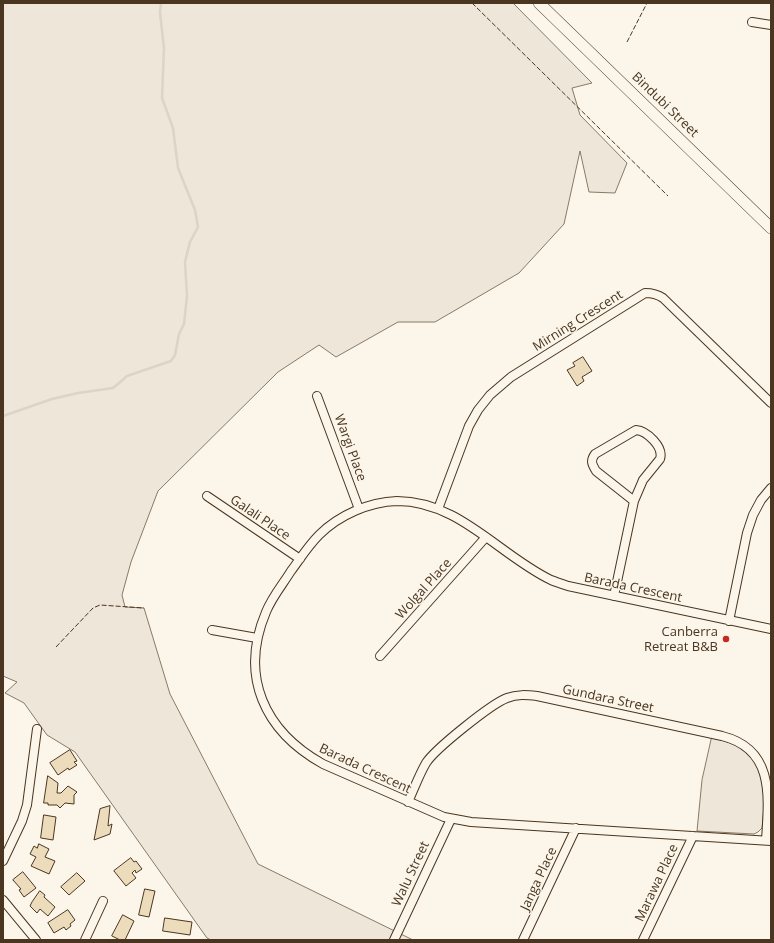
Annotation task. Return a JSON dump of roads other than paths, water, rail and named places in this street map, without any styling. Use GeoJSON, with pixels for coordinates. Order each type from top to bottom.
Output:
{"type":"FeatureCollection","features":[{"type":"Feature","properties":{"kind":"main road","name":"Bindubi Street"},"geometry":{"type":"LineString","coordinates":[[539,3],[771,228]]}},
{"type":"Feature","properties":{"kind":"street"},"geometry":{"type":"LineString","coordinates":[[752,22],[771,25]]}},
{"type":"Feature","properties":{"kind":"street","name":"Mirning Crescent"},"geometry":{"type":"LineString","coordinates":[[438,509],[469,426],[478,410],[490,395],[511,377],[645,293],[651,293],[663,298],[771,403]]}},
{"type":"Feature","properties":{"kind":"street","name":"Wargi Place"},"geometry":{"type":"LineString","coordinates":[[317,396],[359,509]]}},
{"type":"Feature","properties":{"kind":"street"},"geometry":{"type":"LineString","coordinates":[[614,596],[634,501],[643,480],[661,456],[661,451],[658,446],[644,433],[636,430],[595,454],[592,459],[592,465],[596,471],[634,501]]}},
{"type":"Feature","properties":{"kind":"street"},"geometry":{"type":"LineString","coordinates":[[729,621],[753,515],[761,500],[771,488]]}},
{"type":"Feature","properties":{"kind":"street","name":"Galali Place"},"geometry":{"type":"LineString","coordinates":[[207,496],[300,559]]}},
{"type":"Feature","properties":{"kind":"street","name":"Barada Crescent"},"geometry":{"type":"LineString","coordinates":[[768,841],[471,822],[451,819],[408,802],[306,755],[291,742],[267,711],[260,693],[255,668],[255,656],[259,629],[270,602],[318,536],[341,518],[359,509],[378,503],[397,501],[418,503],[438,509],[464,522],[535,571],[551,580],[568,586],[771,630]]}},
{"type":"Feature","properties":{"kind":"street","name":"Wolgal Place"},"geometry":{"type":"LineString","coordinates":[[380,656],[486,537]]}},
{"type":"Feature","properties":{"kind":"street"},"geometry":{"type":"LineString","coordinates":[[212,630],[257,638]]}},
{"type":"Feature","properties":{"kind":"street","name":"Gundara Street"},"geometry":{"type":"LineString","coordinates":[[408,802],[426,763],[434,752],[440,747],[495,703],[508,697],[522,695],[537,696],[722,736],[741,742],[759,759],[767,777],[769,795],[768,841]]}},
{"type":"Feature","properties":{"kind":"street"},"geometry":{"type":"LineString","coordinates":[[3,861],[22,821],[27,805],[37,730]]}},
{"type":"Feature","properties":{"kind":"street","name":"Walu Street"},"geometry":{"type":"LineString","coordinates":[[394,940],[451,819]]}},
{"type":"Feature","properties":{"kind":"street","name":"Janga Place"},"geometry":{"type":"LineString","coordinates":[[523,940],[576,828]]}},
{"type":"Feature","properties":{"kind":"street","name":"Marawa Place"},"geometry":{"type":"LineString","coordinates":[[643,940],[693,836]]}},
{"type":"Feature","properties":{"kind":"street"},"geometry":{"type":"LineString","coordinates":[[3,900],[36,940]]}},
{"type":"Feature","properties":{"kind":"street"},"geometry":{"type":"LineString","coordinates":[[85,940],[103,901]]}},
{"type":"Feature","properties":{"kind":"waterway"},"geometry":{"type":"LineString","coordinates":[[3,416],[52,399],[78,393],[113,388],[127,376],[171,361],[175,355],[179,334],[184,324],[187,296],[185,262],[190,242],[198,227],[195,210],[178,168],[173,128],[162,98],[164,48],[160,13],[161,3]]}},
{"type":"Feature","properties":{"kind":"place","name":"Canberra Retreat B&B"},"geometry":{"type":"Point","coordinates":[726,639]}}]}
